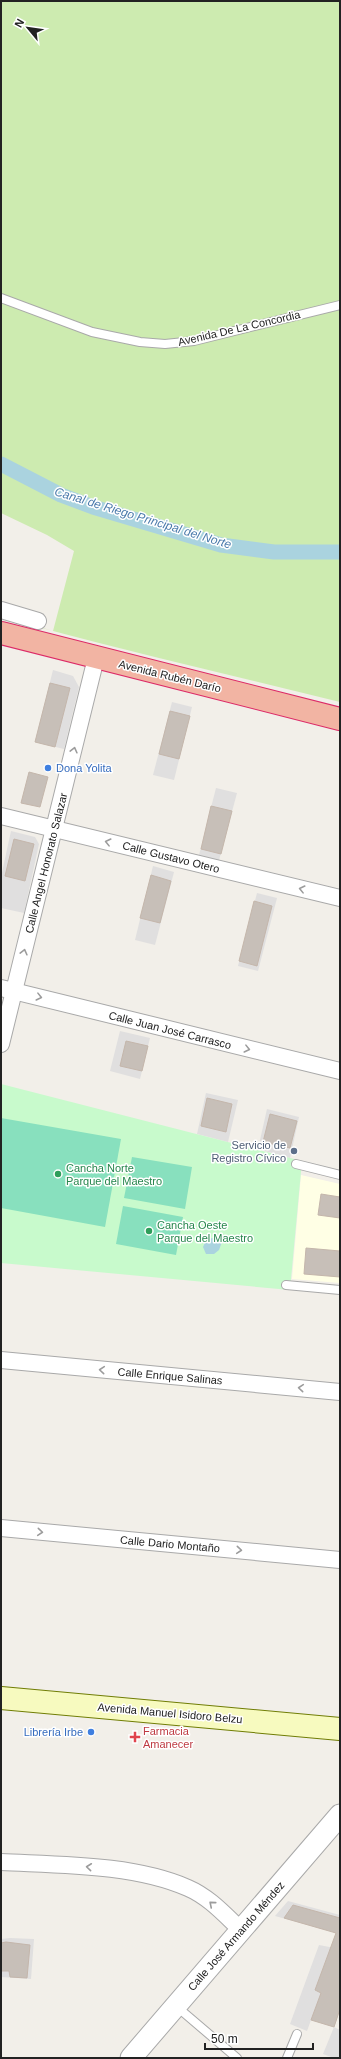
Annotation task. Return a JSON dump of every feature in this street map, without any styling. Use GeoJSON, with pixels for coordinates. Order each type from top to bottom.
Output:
{"type":"FeatureCollection","features":[{"type":"Feature","properties":{"kind":"highway","name":"Avenida Rubén Darío"},"geometry":{"type":"LineString","coordinates":[[1,633],[340,720]]}},
{"type":"Feature","properties":{"kind":"main road","name":"Avenida Manuel Isidoro Belzu"},"geometry":{"type":"LineString","coordinates":[[1,1698],[340,1729]]}},
{"type":"Feature","properties":{"kind":"street"},"geometry":{"type":"LineString","coordinates":[[1,610],[38,621]]}},
{"type":"Feature","properties":{"kind":"street","name":"Calle Angel Honorato Salazar"},"geometry":{"type":"LineString","coordinates":[[1,1044],[7,990],[55,829],[96,658]]}},
{"type":"Feature","properties":{"kind":"street","name":"Calle Gustavo Otero"},"geometry":{"type":"LineString","coordinates":[[1,816],[340,898]]}},
{"type":"Feature","properties":{"kind":"street","name":"Calle Juan José Carrasco"},"geometry":{"type":"LineString","coordinates":[[7,990],[340,1072]]}},
{"type":"Feature","properties":{"kind":"street","name":"Calle Enrique Salinas"},"geometry":{"type":"LineString","coordinates":[[1,1360],[340,1392]]}},
{"type":"Feature","properties":{"kind":"street","name":"Calle Dario Montaño"},"geometry":{"type":"LineString","coordinates":[[1,1528],[340,1560]]}},
{"type":"Feature","properties":{"kind":"street","name":"Calle José Armando Méndez"},"geometry":{"type":"LineString","coordinates":[[131,2058],[340,1815]]}},
{"type":"Feature","properties":{"kind":"street"},"geometry":{"type":"LineString","coordinates":[[1,1862],[91,1867],[147,1875],[189,1888],[209,1901],[241,1930]]}},
{"type":"Feature","properties":{"kind":"lane","name":"Avenida De La Concordia"},"geometry":{"type":"LineString","coordinates":[[1,298],[92,332],[140,342],[165,344],[194,341],[340,305]]}},
{"type":"Feature","properties":{"kind":"lane"},"geometry":{"type":"LineString","coordinates":[[296,1164],[340,1175]]}},
{"type":"Feature","properties":{"kind":"lane"},"geometry":{"type":"LineString","coordinates":[[286,1285],[340,1290]]}},
{"type":"Feature","properties":{"kind":"lane"},"geometry":{"type":"LineString","coordinates":[[176,2006],[237,2058]]}},
{"type":"Feature","properties":{"kind":"lane"},"geometry":{"type":"LineString","coordinates":[[287,2058],[297,2034]]}},
{"type":"Feature","properties":{"kind":"shaded area"},"geometry":{"type":"Polygon","coordinates":[[[53,670],[73,676],[79,687],[64,749],[35,742],[53,670]]]}},
{"type":"Feature","properties":{"kind":"shaded area"},"geometry":{"type":"Polygon","coordinates":[[[172,702],[192,707],[174,780],[153,775],[172,702]]]}},
{"type":"Feature","properties":{"kind":"shaded area"},"geometry":{"type":"Polygon","coordinates":[[[216,788],[237,793],[218,864],[198,859],[216,788]]]}},
{"type":"Feature","properties":{"kind":"shaded area"},"geometry":{"type":"Polygon","coordinates":[[[11,831],[35,837],[39,844],[24,913],[1,908],[1,877],[11,831]]]}},
{"type":"Feature","properties":{"kind":"shaded area"},"geometry":{"type":"Polygon","coordinates":[[[153,866],[174,872],[155,945],[135,940],[153,866]]]}},
{"type":"Feature","properties":{"kind":"shaded area"},"geometry":{"type":"Polygon","coordinates":[[[257,893],[277,898],[258,971],[238,966],[257,893]]]}},
{"type":"Feature","properties":{"kind":"shaded area"},"geometry":{"type":"Polygon","coordinates":[[[120,1031],[150,1038],[140,1079],[110,1071],[120,1031]]]}},
{"type":"Feature","properties":{"kind":"shaded area"},"geometry":{"type":"Polygon","coordinates":[[[206,1093],[238,1100],[228,1142],[197,1134],[206,1093]]]}},
{"type":"Feature","properties":{"kind":"shaded area"},"geometry":{"type":"Polygon","coordinates":[[[267,1109],[299,1117],[290,1158],[258,1149],[267,1109]]]}},
{"type":"Feature","properties":{"kind":"shaded area"},"geometry":{"type":"Polygon","coordinates":[[[301,1175],[340,1184],[340,1283],[292,1279],[301,1175]]]}},
{"type":"Feature","properties":{"kind":"shaded area"},"geometry":{"type":"Polygon","coordinates":[[[288,1901],[340,1915],[340,1934],[275,1916],[288,1901]]]}},
{"type":"Feature","properties":{"kind":"shaded area"},"geometry":{"type":"Polygon","coordinates":[[[1,1939],[34,1939],[31,1979],[1,1977],[1,1939]]]}},
{"type":"Feature","properties":{"kind":"shaded area"},"geometry":{"type":"Polygon","coordinates":[[[319,1945],[340,1949],[340,2010],[334,2027],[311,2020],[307,2031],[290,2024],[319,1945]]]}},
{"type":"Feature","properties":{"kind":"shaded area"},"geometry":{"type":"Polygon","coordinates":[[[334,2027],[340,2030],[340,2058],[334,2058],[323,2054],[334,2027]]]}},
{"type":"Feature","properties":{"kind":"green space"},"geometry":{"type":"Polygon","coordinates":[[[1,1],[340,1],[340,702],[53,631],[74,551],[47,535],[1,513],[1,1]]]}},
{"type":"Feature","properties":{"kind":"green space"},"geometry":{"type":"Polygon","coordinates":[[[1,615],[53,631],[1,617],[1,615]]]}},
{"type":"Feature","properties":{"kind":"green space"},"geometry":{"type":"Polygon","coordinates":[[[1,1084],[302,1161],[290,1290],[1,1263],[1,1084]]]}},
{"type":"Feature","properties":{"kind":"green space","name":"Cancha Norte Parque del Maestro"},"geometry":{"type":"Polygon","coordinates":[[[1,1118],[121,1139],[105,1227],[1,1208],[1,1118]]]}},
{"type":"Feature","properties":{"kind":"green space"},"geometry":{"type":"Polygon","coordinates":[[[132,1157],[192,1167],[185,1209],[124,1198],[132,1157]]]}},
{"type":"Feature","properties":{"kind":"green space","name":"Cancha Oeste Parque del Maestro"},"geometry":{"type":"Polygon","coordinates":[[[123,1206],[183,1217],[176,1255],[116,1244],[123,1206]]]}},
{"type":"Feature","properties":{"kind":"water"},"geometry":{"type":"Polygon","coordinates":[[[222,1235],[223,1239],[219,1250],[214,1254],[206,1254],[203,1247],[206,1240],[222,1235]]]}},
{"type":"Feature","properties":{"kind":"building"},"geometry":{"type":"Polygon","coordinates":[[[50,683],[70,688],[55,747],[35,742],[50,683]]]}},
{"type":"Feature","properties":{"kind":"building"},"geometry":{"type":"Polygon","coordinates":[[[170,711],[190,716],[179,759],[159,754],[170,711]]]}},
{"type":"Feature","properties":{"kind":"building"},"geometry":{"type":"Polygon","coordinates":[[[29,772],[48,777],[40,807],[21,803],[29,772]]]}},
{"type":"Feature","properties":{"kind":"building"},"geometry":{"type":"Polygon","coordinates":[[[211,806],[232,811],[221,854],[201,849],[211,806]]]}},
{"type":"Feature","properties":{"kind":"building"},"geometry":{"type":"Polygon","coordinates":[[[14,839],[34,844],[25,881],[5,876],[14,839]]]}},
{"type":"Feature","properties":{"kind":"building"},"geometry":{"type":"Polygon","coordinates":[[[151,875],[171,881],[160,923],[140,918],[151,875]]]}},
{"type":"Feature","properties":{"kind":"building"},"geometry":{"type":"Polygon","coordinates":[[[254,901],[272,906],[257,966],[239,961],[254,901]]]}},
{"type":"Feature","properties":{"kind":"building"},"geometry":{"type":"Polygon","coordinates":[[[126,1041],[148,1046],[142,1071],[120,1066],[126,1041]]]}},
{"type":"Feature","properties":{"kind":"building"},"geometry":{"type":"Polygon","coordinates":[[[207,1098],[232,1104],[226,1132],[201,1126],[207,1098]]]}},
{"type":"Feature","properties":{"kind":"building"},"geometry":{"type":"Polygon","coordinates":[[[270,1114],[297,1121],[290,1148],[263,1142],[270,1114]]]}},
{"type":"Feature","properties":{"kind":"building"},"geometry":{"type":"Polygon","coordinates":[[[321,1194],[340,1197],[340,1218],[318,1215],[321,1194]]]}},
{"type":"Feature","properties":{"kind":"building"},"geometry":{"type":"Polygon","coordinates":[[[306,1248],[340,1251],[340,1277],[304,1274],[306,1248]]]}},
{"type":"Feature","properties":{"kind":"building"},"geometry":{"type":"Polygon","coordinates":[[[293,1905],[340,1918],[340,2009],[334,2027],[311,2020],[321,1993],[315,1990],[336,1933],[284,1918],[293,1905]]]}},
{"type":"Feature","properties":{"kind":"building"},"geometry":{"type":"Polygon","coordinates":[[[6,1942],[30,1945],[27,1978],[10,1977],[9,1971],[1,1971],[1,1943],[6,1942]]]}},
{"type":"Feature","properties":{"kind":"waterway","name":"Canal de Riego Principal del Norte"},"geometry":{"type":"LineString","coordinates":[[1,464],[61,495],[93,507],[221,545],[274,552],[340,552]]}},
{"type":"Feature","properties":{"kind":"place","name":"Dona Yolita"},"geometry":{"type":"Point","coordinates":[48,768]}},
{"type":"Feature","properties":{"kind":"place","name":"Servicio de Registro Cívico"},"geometry":{"type":"Point","coordinates":[294,1151]}},
{"type":"Feature","properties":{"kind":"place","name":"Cancha Norte Parque del Maestro"},"geometry":{"type":"Point","coordinates":[58,1174]}},
{"type":"Feature","properties":{"kind":"place","name":"Cancha Oeste Parque del Maestro"},"geometry":{"type":"Point","coordinates":[149,1231]}},
{"type":"Feature","properties":{"kind":"place","name":"Librería Irbe"},"geometry":{"type":"Point","coordinates":[91,1732]}},
{"type":"Feature","properties":{"kind":"place","name":"Farmacia Amanecer"},"geometry":{"type":"Point","coordinates":[135,1737]}}]}
